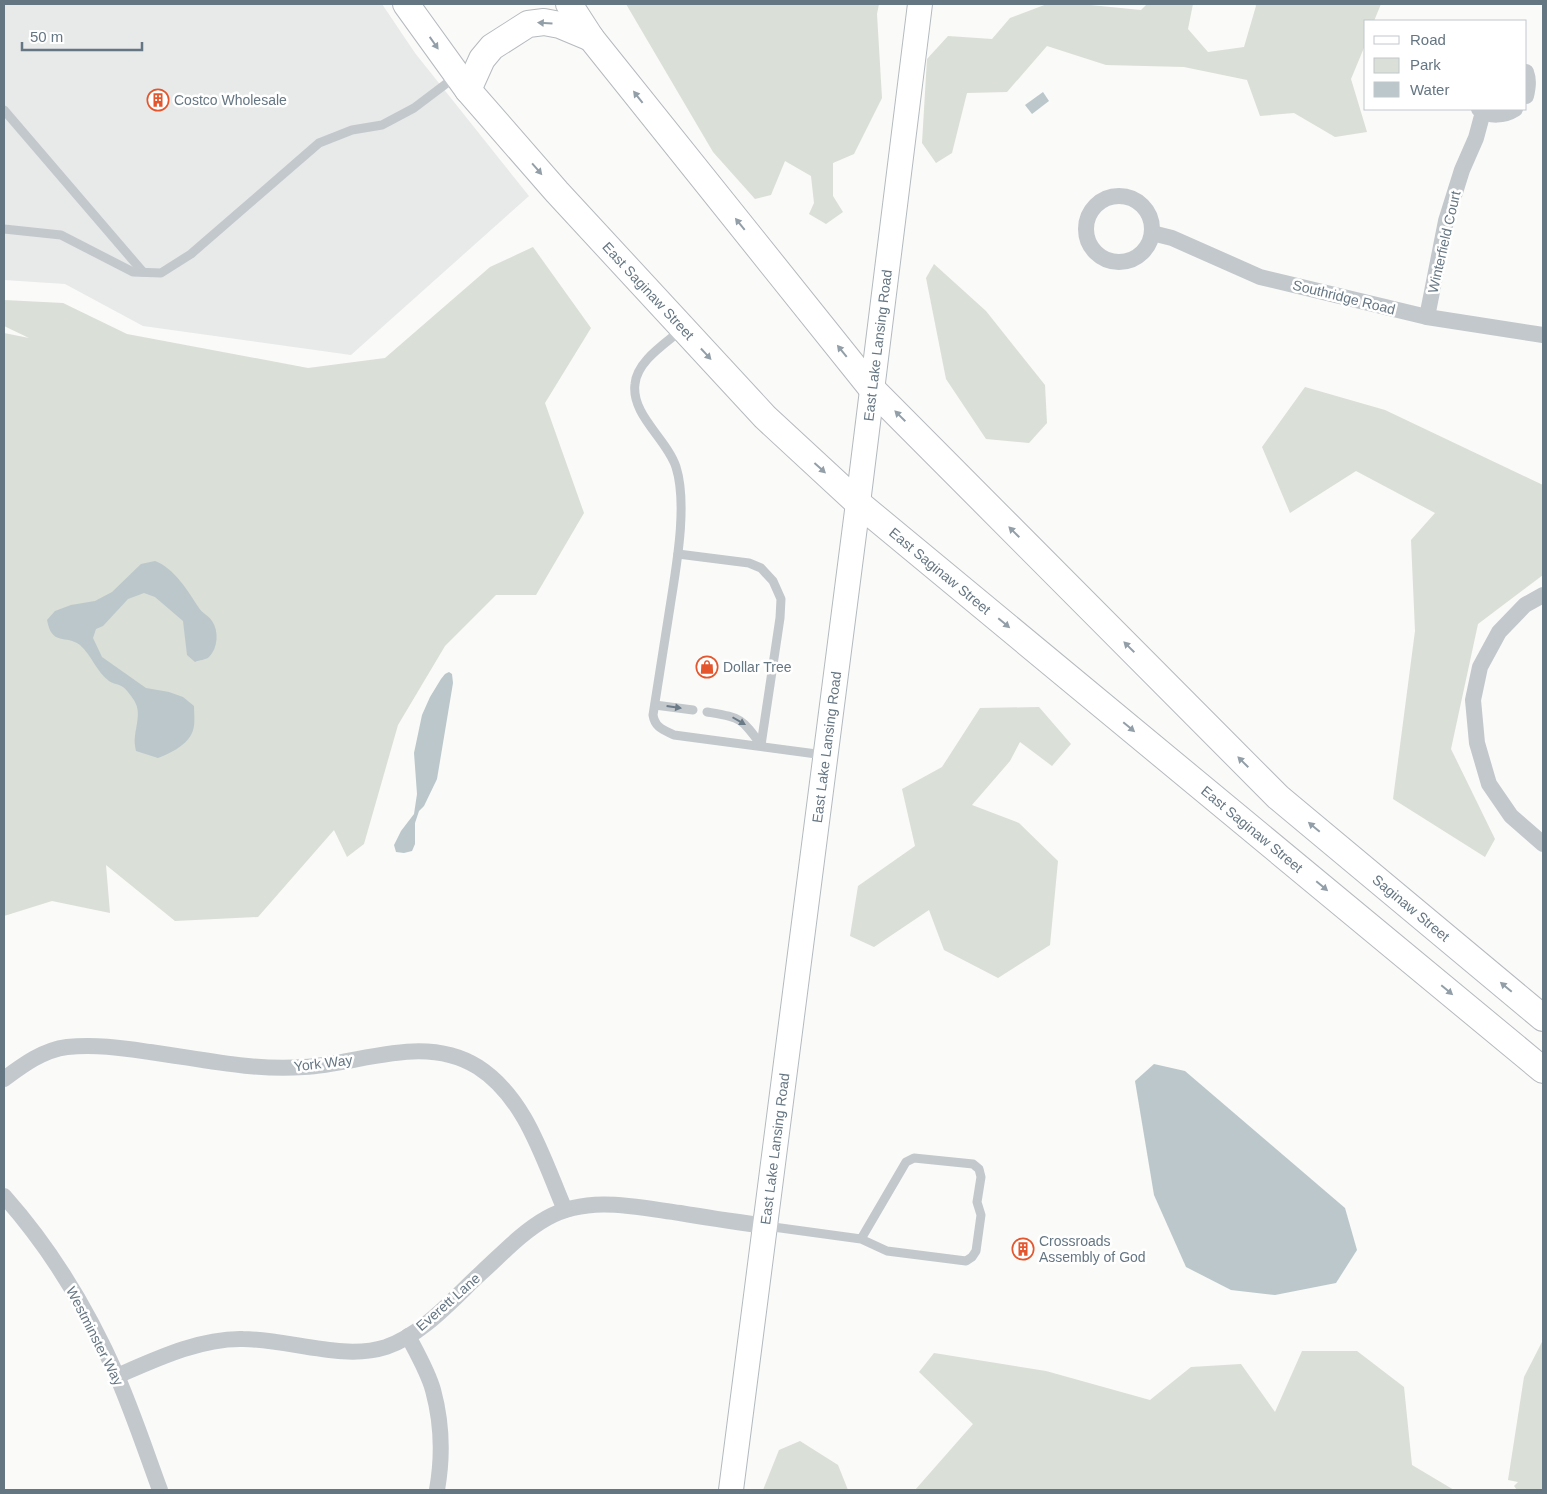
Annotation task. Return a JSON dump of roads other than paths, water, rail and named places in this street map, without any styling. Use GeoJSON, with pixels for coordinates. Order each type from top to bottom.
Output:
{"type":"FeatureCollection","features":[{"type":"Feature","properties":{"kind":"main road","name":"East Saginaw Street"},"geometry":{"type":"LineString","coordinates":[[406,4],[462,83],[557,192],[765,417],[858,503],[1241,818],[1543,1070]]}},
{"type":"Feature","properties":{"kind":"main road"},"geometry":{"type":"LineString","coordinates":[[569,4],[591,38],[872,389],[1278,797],[1269,810],[1260,815],[1241,818]]}},
{"type":"Feature","properties":{"kind":"main road"},"geometry":{"type":"LineString","coordinates":[[462,83],[492,47],[528,24],[544,22],[560,25],[591,38]]}},
{"type":"Feature","properties":{"kind":"main road","name":"Saginaw Street"},"geometry":{"type":"LineString","coordinates":[[1278,797],[1543,1018]]}},
{"type":"Feature","properties":{"kind":"street","name":"East Lake Lansing Road"},"geometry":{"type":"LineString","coordinates":[[731,1490],[826,755],[920,4]]}},
{"type":"Feature","properties":{"kind":"street"},"geometry":{"type":"LineString","coordinates":[[1527,75],[1527,92]]}},
{"type":"Feature","properties":{"kind":"street","name":"Winterfield Court"},"geometry":{"type":"LineString","coordinates":[[1427,317],[1446,221],[1462,170],[1476,138],[1481,110],[1493,114],[1502,114],[1512,110]]}},
{"type":"Feature","properties":{"kind":"street"},"geometry":{"type":"LineString","coordinates":[[1121,195],[1141,203],[1148,212],[1152,222],[1152,233],[1149,244],[1138,256],[1123,262],[1113,261],[1103,257],[1094,250],[1086,230],[1087,219],[1092,209],[1100,202],[1110,196],[1121,195]]}},
{"type":"Feature","properties":{"kind":"street","name":"Southridge Road"},"geometry":{"type":"LineString","coordinates":[[1152,233],[1172,238],[1260,277],[1427,317],[1543,335]]}},
{"type":"Feature","properties":{"kind":"street"},"geometry":{"type":"LineString","coordinates":[[1543,596],[1525,605],[1499,632],[1480,667],[1473,700],[1476,742],[1490,784],[1511,816],[1543,844]]}},
{"type":"Feature","properties":{"kind":"street","name":"York Way"},"geometry":{"type":"LineString","coordinates":[[4,1079],[30,1059],[64,1048],[92,1045],[276,1068],[306,1067],[400,1051],[432,1052],[457,1057],[483,1071],[495,1080],[512,1098],[526,1120],[565,1210]]}},
{"type":"Feature","properties":{"kind":"street","name":"Westminster Way"},"geometry":{"type":"LineString","coordinates":[[4,1196],[56,1260],[82,1305],[117,1376],[160,1490]]}},
{"type":"Feature","properties":{"kind":"street","name":"Everett Lane"},"geometry":{"type":"LineString","coordinates":[[117,1376],[190,1347],[217,1341],[250,1339],[331,1350],[358,1351],[385,1347],[408,1336],[436,1315],[524,1232],[547,1218],[565,1210],[584,1205],[632,1206],[766,1226]]}},
{"type":"Feature","properties":{"kind":"street"},"geometry":{"type":"LineString","coordinates":[[408,1336],[433,1388],[441,1429],[441,1466],[437,1490]]}},
{"type":"Feature","properties":{"kind":"lane"},"geometry":{"type":"LineString","coordinates":[[4,229],[62,235],[133,272],[161,273],[191,254],[319,143],[352,130],[382,125],[462,83]]}},
{"type":"Feature","properties":{"kind":"lane"},"geometry":{"type":"LineString","coordinates":[[4,110],[143,272]]}},
{"type":"Feature","properties":{"kind":"lane"},"geometry":{"type":"LineString","coordinates":[[683,328],[647,360],[634,384],[638,408],[660,439],[676,467],[681,502],[678,554],[654,722],[660,728],[674,735],[826,755]]}},
{"type":"Feature","properties":{"kind":"lane"},"geometry":{"type":"LineString","coordinates":[[678,554],[749,562],[761,568],[773,582],[781,598],[780,618],[761,746]]}},
{"type":"Feature","properties":{"kind":"lane"},"geometry":{"type":"LineString","coordinates":[[655,705],[693,710]]}},
{"type":"Feature","properties":{"kind":"lane"},"geometry":{"type":"LineString","coordinates":[[708,712],[735,717],[746,724],[761,746]]}},
{"type":"Feature","properties":{"kind":"lane"},"geometry":{"type":"LineString","coordinates":[[766,1226],[861,1239],[888,1251],[966,1261],[976,1251],[981,1216],[977,1202],[981,1177],[979,1169],[973,1164],[914,1158],[906,1162],[861,1239]]}},
{"type":"Feature","properties":{"kind":"water"},"geometry":{"type":"Polygon","coordinates":[[[1043,92],[1049,101],[1032,114],[1025,105],[1043,92]]]}},
{"type":"Feature","properties":{"kind":"water"},"geometry":{"type":"Polygon","coordinates":[[[155,561],[174,574],[200,610],[212,621],[217,639],[214,649],[208,658],[195,662],[187,655],[183,621],[155,597],[144,593],[128,599],[103,626],[96,629],[93,638],[102,657],[146,688],[169,692],[183,697],[194,706],[194,728],[191,735],[185,743],[158,758],[136,751],[135,740],[138,710],[130,694],[123,687],[105,677],[80,645],[52,634],[47,620],[55,611],[71,605],[95,601],[112,592],[141,564],[155,561]]]}},
{"type":"Feature","properties":{"kind":"water"},"geometry":{"type":"Polygon","coordinates":[[[449,672],[452,674],[453,683],[437,779],[424,806],[419,811],[415,823],[415,844],[412,851],[396,852],[394,845],[401,831],[414,814],[417,794],[414,753],[422,715],[441,679],[449,672]]]}},
{"type":"Feature","properties":{"kind":"water"},"geometry":{"type":"Polygon","coordinates":[[[1154,1064],[1185,1071],[1345,1208],[1357,1250],[1336,1283],[1275,1295],[1231,1290],[1186,1267],[1154,1195],[1135,1081],[1154,1064]]]}},
{"type":"Feature","properties":{"kind":"place","name":"Costco Wholesale"},"geometry":{"type":"Point","coordinates":[158,100]}},
{"type":"Feature","properties":{"kind":"place","name":"Dollar Tree"},"geometry":{"type":"Point","coordinates":[707,667]}},
{"type":"Feature","properties":{"kind":"place","name":"Crossroads Assembly of God"},"geometry":{"type":"Point","coordinates":[1023,1249]}}]}
